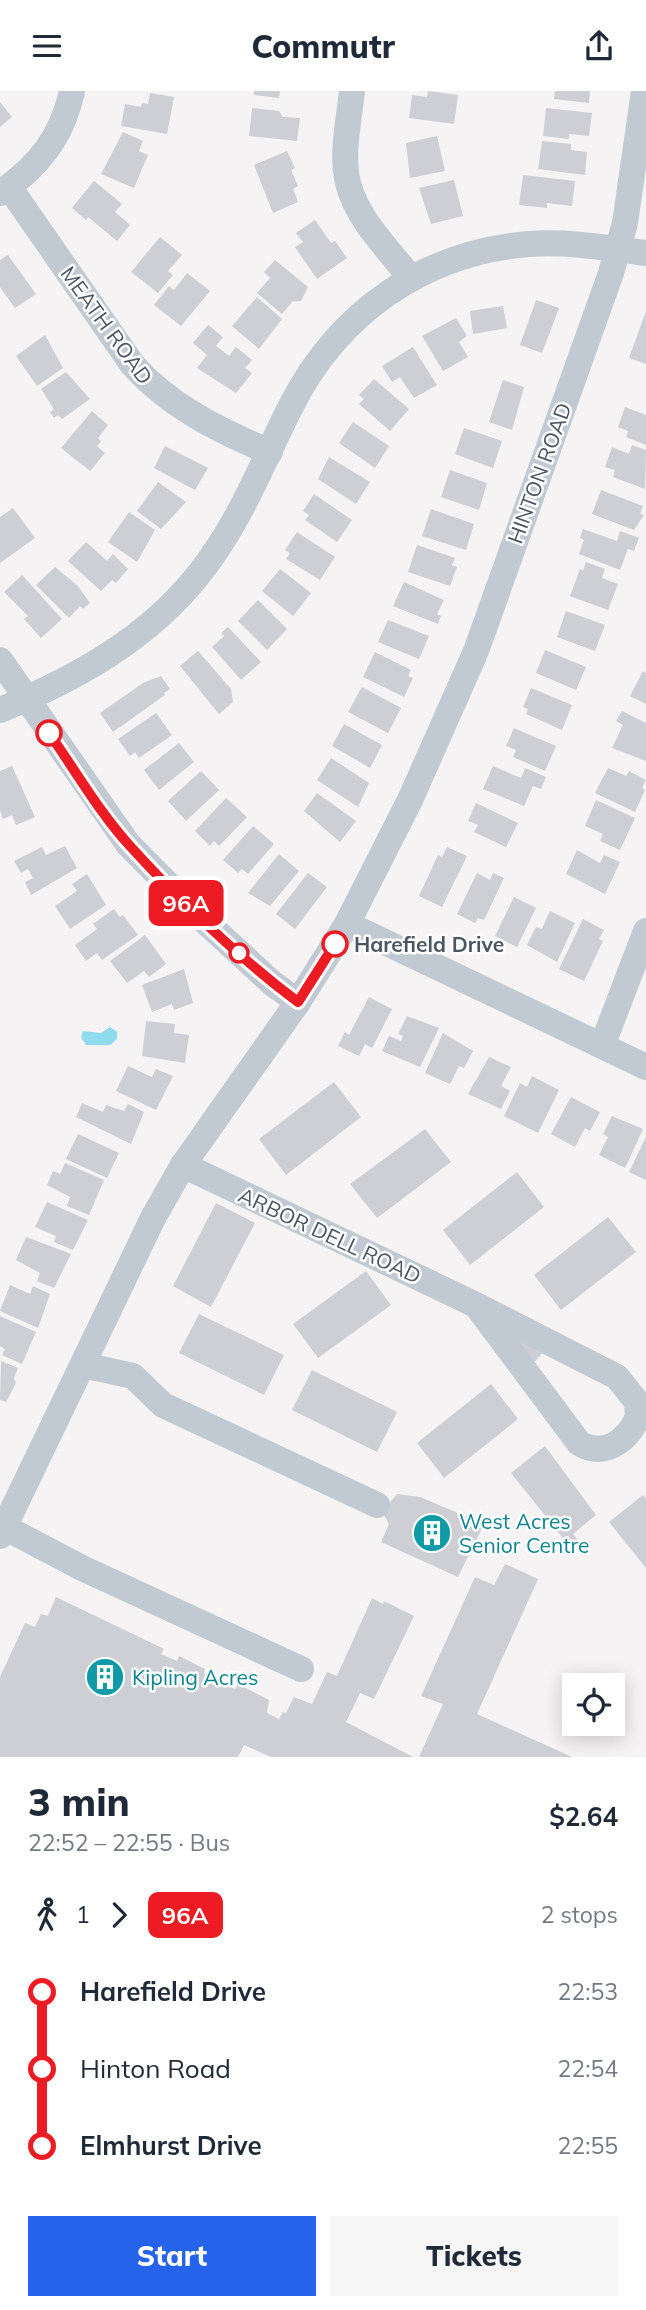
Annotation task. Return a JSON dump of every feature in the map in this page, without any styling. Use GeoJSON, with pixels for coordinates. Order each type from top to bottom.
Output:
{"type":"FeatureCollection","features":[{"type":"Feature","properties":{"kind":"street"},"geometry":{"type":"LineString","coordinates":[[4,190],[37,165],[56,140],[67,115],[72,91]]}},
{"type":"Feature","properties":{"kind":"street"},"geometry":{"type":"LineString","coordinates":[[352,91],[348,127],[348,182],[356,204],[370,226],[410,277]]}},
{"type":"Feature","properties":{"kind":"street","name":"HINTON ROAD"},"geometry":{"type":"LineString","coordinates":[[2,1532],[153,1218],[183,1165],[298,1002],[347,924],[410,800],[476,651],[619,249],[635,169],[644,91]]}},
{"type":"Feature","properties":{"kind":"street","name":"MEATH ROAD"},"geometry":{"type":"LineString","coordinates":[[4,190],[132,364],[154,389],[180,407],[270,452]]}},
{"type":"Feature","properties":{"kind":"street"},"geometry":{"type":"LineString","coordinates":[[0,711],[94,665],[139,634],[172,604],[200,573],[250,496],[314,367],[337,336],[364,309],[410,277],[455,259],[493,249],[531,244],[646,253]]}},
{"type":"Feature","properties":{"kind":"street"},"geometry":{"type":"LineString","coordinates":[[0,660],[128,844],[197,914],[272,983],[298,1002]]}},
{"type":"Feature","properties":{"kind":"street"},"geometry":{"type":"LineString","coordinates":[[347,924],[646,1067]]}},
{"type":"Feature","properties":{"kind":"street"},"geometry":{"type":"LineString","coordinates":[[602,1046],[646,930]]}},
{"type":"Feature","properties":{"kind":"street","name":"ARBOR DELL ROAD"},"geometry":{"type":"LineString","coordinates":[[183,1165],[476,1305],[617,1377],[637,1402],[638,1410],[636,1423],[623,1439],[607,1449],[592,1451],[579,1443],[476,1305]]}},
{"type":"Feature","properties":{"kind":"street"},"geometry":{"type":"LineString","coordinates":[[83,1365],[133,1377],[163,1405],[377,1505]]}},
{"type":"Feature","properties":{"kind":"street"},"geometry":{"type":"LineString","coordinates":[[2,1532],[301,1669]]}},
{"type":"Feature","properties":{"kind":"water"},"geometry":{"type":"Polygon","coordinates":[[[110,1027],[117,1032],[117,1039],[110,1045],[86,1045],[81,1037],[83,1031],[101,1033],[110,1027]]]}},
{"type":"Feature","properties":{"kind":"building"},"geometry":{"type":"Polygon","coordinates":[[[254,91],[280,91],[279,98],[254,95],[254,91]]]}},
{"type":"Feature","properties":{"kind":"building"},"geometry":{"type":"Polygon","coordinates":[[[428,91],[458,95],[454,124],[409,118],[412,95],[427,97],[428,91]]]}},
{"type":"Feature","properties":{"kind":"building"},"geometry":{"type":"Polygon","coordinates":[[[555,91],[590,91],[589,103],[554,99],[555,91]]]}},
{"type":"Feature","properties":{"kind":"building"},"geometry":{"type":"Polygon","coordinates":[[[150,93],[174,97],[167,134],[121,126],[125,104],[141,107],[142,103],[148,104],[150,93]]]}},
{"type":"Feature","properties":{"kind":"building"},"geometry":{"type":"Polygon","coordinates":[[[0,102],[12,117],[0,127],[0,102]]]}},
{"type":"Feature","properties":{"kind":"building"},"geometry":{"type":"Polygon","coordinates":[[[252,108],[279,111],[283,117],[300,118],[297,141],[249,136],[252,108]]]}},
{"type":"Feature","properties":{"kind":"building"},"geometry":{"type":"Polygon","coordinates":[[[546,108],[592,113],[589,136],[569,134],[569,139],[543,136],[546,108]]]}},
{"type":"Feature","properties":{"kind":"building"},"geometry":{"type":"Polygon","coordinates":[[[123,132],[143,141],[139,151],[148,155],[134,188],[101,174],[123,132]]]}},
{"type":"Feature","properties":{"kind":"building"},"geometry":{"type":"Polygon","coordinates":[[[437,136],[445,171],[410,178],[406,143],[437,136]]]}},
{"type":"Feature","properties":{"kind":"building"},"geometry":{"type":"Polygon","coordinates":[[[542,141],[571,144],[571,150],[587,152],[585,175],[538,169],[542,141]]]}},
{"type":"Feature","properties":{"kind":"building"},"geometry":{"type":"Polygon","coordinates":[[[287,151],[295,168],[291,170],[298,186],[293,189],[298,202],[273,213],[254,165],[287,151]]]}},
{"type":"Feature","properties":{"kind":"building"},"geometry":{"type":"Polygon","coordinates":[[[523,175],[575,181],[572,206],[547,203],[547,208],[519,205],[523,175]]]}},
{"type":"Feature","properties":{"kind":"building"},"geometry":{"type":"Polygon","coordinates":[[[454,180],[463,216],[431,224],[419,188],[454,180]]]}},
{"type":"Feature","properties":{"kind":"building"},"geometry":{"type":"Polygon","coordinates":[[[94,181],[122,204],[115,212],[130,225],[117,241],[88,217],[86,220],[72,208],[94,181]]]}},
{"type":"Feature","properties":{"kind":"building"},"geometry":{"type":"Polygon","coordinates":[[[315,220],[331,243],[335,241],[347,258],[317,279],[295,247],[303,242],[296,233],[315,220]]]}},
{"type":"Feature","properties":{"kind":"building"},"geometry":{"type":"Polygon","coordinates":[[[160,237],[182,255],[168,271],[173,275],[158,293],[131,272],[160,237]]]}},
{"type":"Feature","properties":{"kind":"building"},"geometry":{"type":"Polygon","coordinates":[[[8,255],[36,294],[15,308],[0,287],[0,260],[8,255]]]}},
{"type":"Feature","properties":{"kind":"building"},"geometry":{"type":"Polygon","coordinates":[[[275,260],[308,287],[301,301],[293,301],[282,314],[257,293],[270,278],[264,272],[275,260]]]}},
{"type":"Feature","properties":{"kind":"building"},"geometry":{"type":"Polygon","coordinates":[[[187,273],[210,291],[181,326],[154,305],[169,286],[174,290],[187,273]]]}},
{"type":"Feature","properties":{"kind":"building"},"geometry":{"type":"Polygon","coordinates":[[[257,297],[282,319],[259,349],[232,326],[257,297]]]}},
{"type":"Feature","properties":{"kind":"building"},"geometry":{"type":"Polygon","coordinates":[[[536,300],[559,308],[542,353],[520,345],[536,300]]]}},
{"type":"Feature","properties":{"kind":"building"},"geometry":{"type":"Polygon","coordinates":[[[503,306],[507,328],[473,334],[470,311],[503,306]]]}},
{"type":"Feature","properties":{"kind":"building"},"geometry":{"type":"Polygon","coordinates":[[[646,311],[646,364],[629,358],[646,311]]]}},
{"type":"Feature","properties":{"kind":"building"},"geometry":{"type":"Polygon","coordinates":[[[456,318],[467,336],[459,342],[468,357],[443,371],[422,336],[456,318]]]}},
{"type":"Feature","properties":{"kind":"building"},"geometry":{"type":"Polygon","coordinates":[[[208,325],[223,337],[216,346],[229,356],[236,347],[252,360],[245,368],[252,373],[236,393],[197,368],[207,355],[193,343],[208,325]]]}},
{"type":"Feature","properties":{"kind":"building"},"geometry":{"type":"Polygon","coordinates":[[[45,335],[63,368],[37,386],[16,356],[45,335]]]}},
{"type":"Feature","properties":{"kind":"building"},"geometry":{"type":"Polygon","coordinates":[[[413,347],[437,385],[414,398],[400,377],[392,382],[382,366],[413,347]]]}},
{"type":"Feature","properties":{"kind":"building"},"geometry":{"type":"Polygon","coordinates":[[[66,372],[90,399],[62,419],[58,415],[54,418],[50,412],[54,409],[41,389],[66,372]]]}},
{"type":"Feature","properties":{"kind":"building"},"geometry":{"type":"Polygon","coordinates":[[[374,379],[409,409],[390,431],[359,404],[364,399],[359,395],[374,379]]]}},
{"type":"Feature","properties":{"kind":"building"},"geometry":{"type":"Polygon","coordinates":[[[503,380],[524,387],[512,430],[489,422],[503,380]]]}},
{"type":"Feature","properties":{"kind":"building"},"geometry":{"type":"Polygon","coordinates":[[[625,407],[646,415],[646,445],[626,437],[628,431],[618,427],[625,407]]]}},
{"type":"Feature","properties":{"kind":"building"},"geometry":{"type":"Polygon","coordinates":[[[92,411],[108,425],[98,438],[101,441],[97,446],[105,453],[90,471],[61,448],[92,411]]]}},
{"type":"Feature","properties":{"kind":"building"},"geometry":{"type":"Polygon","coordinates":[[[353,422],[389,446],[375,468],[339,443],[353,422]]]}},
{"type":"Feature","properties":{"kind":"building"},"geometry":{"type":"Polygon","coordinates":[[[464,428],[502,441],[493,468],[455,454],[464,428]]]}},
{"type":"Feature","properties":{"kind":"building"},"geometry":{"type":"Polygon","coordinates":[[[632,445],[646,450],[645,489],[613,477],[615,470],[605,467],[612,447],[629,454],[632,445]]]}},
{"type":"Feature","properties":{"kind":"building"},"geometry":{"type":"Polygon","coordinates":[[[165,446],[208,468],[195,490],[154,468],[165,446]]]}},
{"type":"Feature","properties":{"kind":"building"},"geometry":{"type":"Polygon","coordinates":[[[329,457],[370,482],[356,504],[318,479],[329,457]]]}},
{"type":"Feature","properties":{"kind":"building"},"geometry":{"type":"Polygon","coordinates":[[[450,470],[487,483],[479,510],[441,497],[450,470]]]}},
{"type":"Feature","properties":{"kind":"building"},"geometry":{"type":"Polygon","coordinates":[[[158,482],[186,502],[161,529],[137,511],[158,482]]]}},
{"type":"Feature","properties":{"kind":"building"},"geometry":{"type":"Polygon","coordinates":[[[601,490],[643,506],[640,514],[644,515],[634,530],[592,514],[601,490]]]}},
{"type":"Feature","properties":{"kind":"building"},"geometry":{"type":"Polygon","coordinates":[[[314,494],[352,520],[337,542],[305,520],[309,515],[303,511],[314,494]]]}},
{"type":"Feature","properties":{"kind":"building"},"geometry":{"type":"Polygon","coordinates":[[[13,508],[35,538],[0,563],[0,517],[13,508]]]}},
{"type":"Feature","properties":{"kind":"building"},"geometry":{"type":"Polygon","coordinates":[[[431,509],[474,524],[466,550],[422,536],[431,509]]]}},
{"type":"Feature","properties":{"kind":"building"},"geometry":{"type":"Polygon","coordinates":[[[129,512],[155,530],[137,562],[108,542],[129,512]]]}},
{"type":"Feature","properties":{"kind":"building"},"geometry":{"type":"Polygon","coordinates":[[[583,529],[617,541],[620,531],[639,538],[634,551],[628,549],[620,570],[579,554],[584,540],[580,538],[583,529]]]}},
{"type":"Feature","properties":{"kind":"building"},"geometry":{"type":"Polygon","coordinates":[[[297,532],[335,557],[320,580],[286,559],[290,553],[285,550],[297,532]]]}},
{"type":"Feature","properties":{"kind":"building"},"geometry":{"type":"Polygon","coordinates":[[[86,542],[107,561],[113,554],[128,569],[116,583],[112,580],[101,591],[68,561],[86,542]]]}},
{"type":"Feature","properties":{"kind":"building"},"geometry":{"type":"Polygon","coordinates":[[[417,545],[455,558],[452,565],[457,567],[450,586],[408,572],[417,545]]]}},
{"type":"Feature","properties":{"kind":"building"},"geometry":{"type":"Polygon","coordinates":[[[586,562],[605,569],[602,578],[618,584],[608,610],[570,596],[580,569],[583,571],[586,562]]]}},
{"type":"Feature","properties":{"kind":"building"},"geometry":{"type":"Polygon","coordinates":[[[55,567],[78,586],[90,603],[83,609],[80,606],[69,618],[36,585],[55,567]]]}},
{"type":"Feature","properties":{"kind":"building"},"geometry":{"type":"Polygon","coordinates":[[[280,569],[311,593],[293,616],[262,591],[280,569]]]}},
{"type":"Feature","properties":{"kind":"building"},"geometry":{"type":"Polygon","coordinates":[[[22,575],[62,619],[41,638],[24,619],[28,616],[4,592],[22,575]]]}},
{"type":"Feature","properties":{"kind":"building"},"geometry":{"type":"Polygon","coordinates":[[[404,582],[444,600],[437,614],[441,616],[438,624],[393,606],[404,582]]]}},
{"type":"Feature","properties":{"kind":"building"},"geometry":{"type":"Polygon","coordinates":[[[258,600],[287,629],[267,650],[238,621],[258,600]]]}},
{"type":"Feature","properties":{"kind":"building"},"geometry":{"type":"Polygon","coordinates":[[[566,611],[605,625],[595,651],[557,637],[566,611]]]}},
{"type":"Feature","properties":{"kind":"building"},"geometry":{"type":"Polygon","coordinates":[[[388,620],[429,636],[419,659],[378,642],[388,620]]]}},
{"type":"Feature","properties":{"kind":"building"},"geometry":{"type":"Polygon","coordinates":[[[228,627],[261,662],[241,680],[212,647],[224,636],[221,633],[228,627]]]}},
{"type":"Feature","properties":{"kind":"building"},"geometry":{"type":"Polygon","coordinates":[[[545,650],[586,667],[576,690],[536,673],[545,650]]]}},
{"type":"Feature","properties":{"kind":"building"},"geometry":{"type":"Polygon","coordinates":[[[198,651],[231,689],[233,702],[219,714],[180,666],[198,651]]]}},
{"type":"Feature","properties":{"kind":"building"},"geometry":{"type":"Polygon","coordinates":[[[375,652],[411,670],[408,676],[413,678],[404,697],[363,677],[375,652]]]}},
{"type":"Feature","properties":{"kind":"building"},"geometry":{"type":"Polygon","coordinates":[[[643,671],[646,673],[646,704],[630,696],[643,671]]]}},
{"type":"Feature","properties":{"kind":"building"},"geometry":{"type":"Polygon","coordinates":[[[161,676],[170,689],[165,695],[113,732],[100,713],[143,683],[161,676]]]}},
{"type":"Feature","properties":{"kind":"building"},"geometry":{"type":"Polygon","coordinates":[[[362,687],[401,708],[388,733],[348,712],[362,687]]]}},
{"type":"Feature","properties":{"kind":"building"},"geometry":{"type":"Polygon","coordinates":[[[531,688],[572,705],[562,730],[526,714],[528,709],[523,707],[531,688]]]}},
{"type":"Feature","properties":{"kind":"building"},"geometry":{"type":"Polygon","coordinates":[[[622,711],[646,723],[646,761],[612,748],[623,725],[616,721],[622,711]]]}},
{"type":"Feature","properties":{"kind":"building"},"geometry":{"type":"Polygon","coordinates":[[[156,713],[172,735],[139,758],[135,752],[130,756],[118,739],[156,713]]]}},
{"type":"Feature","properties":{"kind":"building"},"geometry":{"type":"Polygon","coordinates":[[[344,724],[382,745],[370,768],[332,746],[344,724]]]}},
{"type":"Feature","properties":{"kind":"building"},"geometry":{"type":"Polygon","coordinates":[[[514,728],[556,746],[545,771],[513,757],[516,750],[506,746],[514,728]]]}},
{"type":"Feature","properties":{"kind":"building"},"geometry":{"type":"Polygon","coordinates":[[[179,743],[194,762],[159,790],[144,770],[179,743]]]}},
{"type":"Feature","properties":{"kind":"building"},"geometry":{"type":"Polygon","coordinates":[[[331,758],[369,783],[358,807],[317,780],[331,758]]]}},
{"type":"Feature","properties":{"kind":"building"},"geometry":{"type":"Polygon","coordinates":[[[12,766],[35,817],[16,825],[12,815],[3,819],[0,810],[0,771],[12,766]]]}},
{"type":"Feature","properties":{"kind":"building"},"geometry":{"type":"Polygon","coordinates":[[[493,766],[521,778],[525,768],[546,777],[541,789],[533,786],[524,806],[483,789],[493,766]]]}},
{"type":"Feature","properties":{"kind":"building"},"geometry":{"type":"Polygon","coordinates":[[[608,768],[626,776],[629,771],[646,780],[642,788],[645,790],[635,812],[595,793],[608,768]]]}},
{"type":"Feature","properties":{"kind":"building"},"geometry":{"type":"Polygon","coordinates":[[[201,771],[219,790],[186,821],[168,801],[201,771]]]}},
{"type":"Feature","properties":{"kind":"building"},"geometry":{"type":"Polygon","coordinates":[[[317,793],[356,821],[340,842],[304,811],[317,793]]]}},
{"type":"Feature","properties":{"kind":"building"},"geometry":{"type":"Polygon","coordinates":[[[226,798],[247,817],[219,846],[214,841],[210,846],[195,831],[226,798]]]}},
{"type":"Feature","properties":{"kind":"building"},"geometry":{"type":"Polygon","coordinates":[[[596,800],[635,818],[620,850],[600,841],[603,834],[585,826],[596,800]]]}},
{"type":"Feature","properties":{"kind":"building"},"geometry":{"type":"Polygon","coordinates":[[[476,803],[518,823],[506,847],[474,832],[478,825],[468,821],[476,803]]]}},
{"type":"Feature","properties":{"kind":"building"},"geometry":{"type":"Polygon","coordinates":[[[253,826],[274,844],[248,874],[242,869],[238,873],[223,860],[253,826]]]}},
{"type":"Feature","properties":{"kind":"building"},"geometry":{"type":"Polygon","coordinates":[[[65,846],[77,868],[31,895],[25,882],[33,878],[28,869],[21,873],[14,861],[42,847],[46,855],[65,846]]]}},
{"type":"Feature","properties":{"kind":"building"},"geometry":{"type":"Polygon","coordinates":[[[447,847],[467,856],[442,907],[419,896],[438,855],[442,857],[447,847]]]}},
{"type":"Feature","properties":{"kind":"building"},"geometry":{"type":"Polygon","coordinates":[[[577,850],[600,863],[604,855],[620,862],[605,894],[566,874],[577,850]]]}},
{"type":"Feature","properties":{"kind":"building"},"geometry":{"type":"Polygon","coordinates":[[[279,854],[299,871],[270,906],[248,893],[279,854]]]}},
{"type":"Feature","properties":{"kind":"building"},"geometry":{"type":"Polygon","coordinates":[[[308,873],[327,887],[295,929],[276,914],[308,873]]]}},
{"type":"Feature","properties":{"kind":"building"},"geometry":{"type":"Polygon","coordinates":[[[477,873],[490,880],[493,873],[504,878],[486,916],[483,920],[478,918],[475,923],[457,914],[477,873]]]}},
{"type":"Feature","properties":{"kind":"building"},"geometry":{"type":"Polygon","coordinates":[[[87,874],[106,905],[70,929],[55,906],[77,891],[72,884],[87,874]]]}},
{"type":"Feature","properties":{"kind":"building"},"geometry":{"type":"Polygon","coordinates":[[[514,897],[536,908],[517,947],[495,936],[514,897]]]}},
{"type":"Feature","properties":{"kind":"building"},"geometry":{"type":"Polygon","coordinates":[[[114,909],[120,917],[123,915],[138,935],[102,960],[97,953],[86,961],[75,945],[97,929],[93,924],[114,909]]]}},
{"type":"Feature","properties":{"kind":"building"},"geometry":{"type":"Polygon","coordinates":[[[550,911],[575,923],[557,962],[527,945],[536,927],[542,929],[550,911]]]}},
{"type":"Feature","properties":{"kind":"building"},"geometry":{"type":"Polygon","coordinates":[[[583,919],[604,930],[599,939],[603,941],[584,981],[559,969],[583,919]]]}},
{"type":"Feature","properties":{"kind":"building"},"geometry":{"type":"Polygon","coordinates":[[[145,935],[166,964],[149,977],[144,971],[127,983],[110,961],[145,935]]]}},
{"type":"Feature","properties":{"kind":"building"},"geometry":{"type":"Polygon","coordinates":[[[184,969],[193,1003],[174,1010],[172,1004],[152,1012],[142,985],[184,969]]]}},
{"type":"Feature","properties":{"kind":"building"},"geometry":{"type":"Polygon","coordinates":[[[369,997],[392,1009],[372,1048],[365,1044],[359,1056],[338,1046],[345,1032],[349,1035],[369,997]]]}},
{"type":"Feature","properties":{"kind":"building"},"geometry":{"type":"Polygon","coordinates":[[[407,1016],[439,1028],[420,1067],[382,1051],[389,1036],[401,1041],[403,1036],[398,1034],[407,1016]]]}},
{"type":"Feature","properties":{"kind":"building"},"geometry":{"type":"Polygon","coordinates":[[[146,1021],[175,1024],[174,1033],[189,1035],[185,1063],[142,1056],[146,1021]]]}},
{"type":"Feature","properties":{"kind":"building"},"geometry":{"type":"Polygon","coordinates":[[[443,1033],[473,1051],[464,1068],[459,1066],[450,1084],[425,1073],[443,1033]]]}},
{"type":"Feature","properties":{"kind":"building"},"geometry":{"type":"Polygon","coordinates":[[[489,1057],[511,1067],[501,1086],[510,1091],[501,1109],[468,1094],[489,1057]]]}},
{"type":"Feature","properties":{"kind":"building"},"geometry":{"type":"Polygon","coordinates":[[[128,1066],[152,1077],[156,1069],[173,1076],[156,1110],[116,1091],[128,1066]]]}},
{"type":"Feature","properties":{"kind":"building"},"geometry":{"type":"Polygon","coordinates":[[[532,1076],[559,1090],[538,1133],[504,1116],[520,1083],[527,1087],[532,1076]]]}},
{"type":"Feature","properties":{"kind":"building"},"geometry":{"type":"Polygon","coordinates":[[[334,1082],[361,1117],[286,1175],[259,1139],[334,1082]]]}},
{"type":"Feature","properties":{"kind":"building"},"geometry":{"type":"Polygon","coordinates":[[[571,1097],[600,1112],[590,1131],[585,1128],[575,1147],[551,1134],[571,1097]]]}},
{"type":"Feature","properties":{"kind":"building"},"geometry":{"type":"Polygon","coordinates":[[[82,1103],[103,1112],[106,1105],[124,1111],[128,1104],[144,1112],[131,1144],[76,1117],[82,1103]]]}},
{"type":"Feature","properties":{"kind":"building"},"geometry":{"type":"Polygon","coordinates":[[[612,1116],[643,1129],[625,1168],[599,1155],[608,1137],[603,1134],[612,1116]]]}},
{"type":"Feature","properties":{"kind":"building"},"geometry":{"type":"Polygon","coordinates":[[[425,1129],[451,1162],[377,1218],[350,1184],[425,1129]]]}},
{"type":"Feature","properties":{"kind":"building"},"geometry":{"type":"Polygon","coordinates":[[[78,1134],[119,1153],[107,1178],[66,1159],[78,1134]]]}},
{"type":"Feature","properties":{"kind":"building"},"geometry":{"type":"Polygon","coordinates":[[[646,1137],[646,1180],[629,1172],[646,1137]]]}},
{"type":"Feature","properties":{"kind":"building"},"geometry":{"type":"Polygon","coordinates":[[[65,1163],[104,1180],[89,1215],[67,1206],[70,1197],[47,1185],[53,1171],[60,1174],[65,1163]]]}},
{"type":"Feature","properties":{"kind":"building"},"geometry":{"type":"Polygon","coordinates":[[[517,1172],[544,1207],[470,1265],[443,1230],[517,1172]]]}},
{"type":"Feature","properties":{"kind":"building"},"geometry":{"type":"Polygon","coordinates":[[[47,1202],[88,1220],[73,1250],[54,1242],[56,1236],[35,1227],[47,1202]]]}},
{"type":"Feature","properties":{"kind":"building"},"geometry":{"type":"Polygon","coordinates":[[[216,1203],[255,1223],[211,1307],[173,1286],[216,1203]]]}},
{"type":"Feature","properties":{"kind":"building"},"geometry":{"type":"Polygon","coordinates":[[[608,1217],[636,1252],[561,1310],[534,1275],[608,1217]]]}},
{"type":"Feature","properties":{"kind":"building"},"geometry":{"type":"Polygon","coordinates":[[[26,1237],[71,1254],[54,1288],[37,1281],[40,1273],[16,1260],[26,1237]]]}},
{"type":"Feature","properties":{"kind":"building"},"geometry":{"type":"Polygon","coordinates":[[[366,1271],[391,1305],[318,1358],[293,1324],[366,1271]]]}},
{"type":"Feature","properties":{"kind":"building"},"geometry":{"type":"Polygon","coordinates":[[[10,1285],[30,1294],[33,1286],[50,1294],[38,1328],[0,1311],[10,1285]]]}},
{"type":"Feature","properties":{"kind":"building"},"geometry":{"type":"Polygon","coordinates":[[[199,1314],[284,1355],[264,1395],[179,1353],[199,1314]]]}},
{"type":"Feature","properties":{"kind":"building"},"geometry":{"type":"Polygon","coordinates":[[[0,1316],[36,1332],[22,1364],[2,1355],[5,1349],[0,1346],[0,1316]]]}},
{"type":"Feature","properties":{"kind":"building"},"geometry":{"type":"Polygon","coordinates":[[[525,1334],[544,1351],[532,1365],[512,1348],[525,1334]]]}},
{"type":"Feature","properties":{"kind":"building"},"geometry":{"type":"Polygon","coordinates":[[[1,1361],[18,1368],[14,1378],[16,1383],[6,1402],[0,1400],[1,1361]]]}},
{"type":"Feature","properties":{"kind":"building"},"geometry":{"type":"Polygon","coordinates":[[[312,1370],[397,1412],[377,1452],[292,1410],[312,1370]]]}},
{"type":"Feature","properties":{"kind":"building"},"geometry":{"type":"Polygon","coordinates":[[[491,1384],[518,1419],[444,1478],[417,1443],[491,1384]]]}},
{"type":"Feature","properties":{"kind":"building"},"geometry":{"type":"Polygon","coordinates":[[[545,1446],[596,1515],[573,1534],[578,1540],[570,1547],[511,1473],[545,1446]]]}},
{"type":"Feature","properties":{"kind":"building","name":"West Acres Senior Centre"},"geometry":{"type":"Polygon","coordinates":[[[397,1494],[420,1497],[484,1524],[458,1577],[381,1542],[389,1524],[382,1512],[397,1494]]]}},
{"type":"Feature","properties":{"kind":"building"},"geometry":{"type":"Polygon","coordinates":[[[643,1495],[646,1498],[646,1568],[609,1522],[643,1495]]]}},
{"type":"Feature","properties":{"kind":"building"},"geometry":{"type":"Polygon","coordinates":[[[505,1564],[538,1579],[477,1714],[572,1757],[419,1757],[443,1704],[421,1696],[475,1577],[494,1585],[505,1564]]]}},
{"type":"Feature","properties":{"kind":"building","name":"Kipling Acres"},"geometry":{"type":"Polygon","coordinates":[[[56,1597],[164,1649],[161,1654],[177,1661],[179,1656],[235,1689],[238,1684],[269,1700],[267,1713],[279,1719],[283,1712],[286,1713],[294,1697],[312,1704],[327,1672],[337,1676],[372,1598],[383,1604],[384,1601],[414,1616],[374,1699],[360,1693],[346,1722],[413,1757],[271,1757],[244,1745],[238,1757],[0,1757],[0,1677],[25,1623],[35,1627],[41,1614],[48,1616],[56,1597]]]}},
{"type":"Feature","properties":{"kind":"bus line","name":"96A"},"geometry":{"type":"LineString","coordinates":[[49,733],[128,844],[197,914],[272,983],[298,1002],[335,944]]}},
{"type":"Feature","properties":{"kind":"place","name":"Harefield Drive"},"geometry":{"type":"Point","coordinates":[335,944]}},
{"type":"Feature","properties":{"kind":"place","name":"West Acres Senior Centre"},"geometry":{"type":"Point","coordinates":[432,1533]}},
{"type":"Feature","properties":{"kind":"place","name":"Kipling Acres"},"geometry":{"type":"Point","coordinates":[105,1677]}}]}
